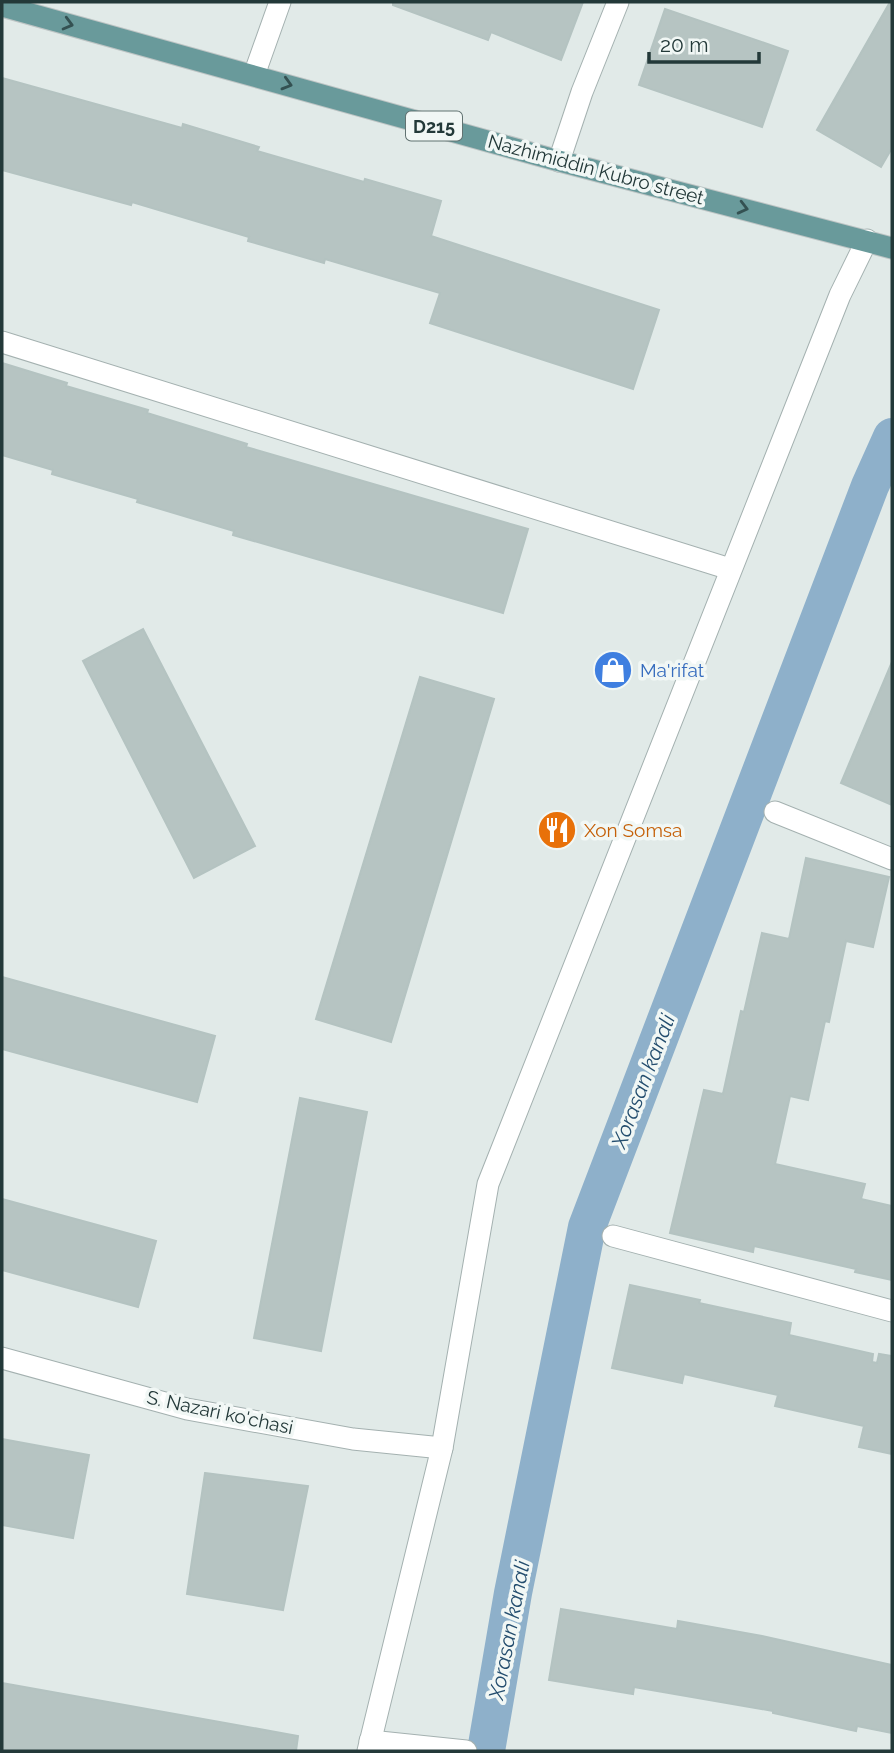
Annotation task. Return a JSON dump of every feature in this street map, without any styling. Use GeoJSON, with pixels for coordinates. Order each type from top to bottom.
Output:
{"type":"FeatureCollection","features":[{"type":"Feature","properties":{"kind":"main road","name":"Nazhimiddin Kubro street"},"geometry":{"type":"LineString","coordinates":[[2,6],[559,161],[867,240]]}},
{"type":"Feature","properties":{"kind":"main road","name":"D215"},"geometry":{"type":"LineString","coordinates":[[867,240],[892,248]]}},
{"type":"Feature","properties":{"kind":"street"},"geometry":{"type":"LineString","coordinates":[[254,75],[280,2]]}},
{"type":"Feature","properties":{"kind":"street"},"geometry":{"type":"LineString","coordinates":[[559,161],[582,92],[618,2]]}},
{"type":"Feature","properties":{"kind":"street"},"geometry":{"type":"LineString","coordinates":[[466,1751],[369,1746],[442,1448],[488,1184],[839,295],[867,240]]}},
{"type":"Feature","properties":{"kind":"street"},"geometry":{"type":"LineString","coordinates":[[2,342],[730,569]]}},
{"type":"Feature","properties":{"kind":"street"},"geometry":{"type":"LineString","coordinates":[[775,811],[892,859]]}},
{"type":"Feature","properties":{"kind":"street"},"geometry":{"type":"LineString","coordinates":[[613,1236],[892,1311]]}},
{"type":"Feature","properties":{"kind":"street","name":"S. Nazari ko'chasi"},"geometry":{"type":"LineString","coordinates":[[2,1358],[187,1409],[354,1439],[442,1448]]}},
{"type":"Feature","properties":{"kind":"building"},"geometry":{"type":"Polygon","coordinates":[[[393,2],[583,2],[561,60],[491,32],[488,40],[393,5],[393,2]]]}},
{"type":"Feature","properties":{"kind":"building"},"geometry":{"type":"Polygon","coordinates":[[[890,2],[892,148],[881,167],[817,130],[890,2]]]}},
{"type":"Feature","properties":{"kind":"building"},"geometry":{"type":"Polygon","coordinates":[[[665,9],[788,51],[762,127],[639,85],[665,9]]]}},
{"type":"Feature","properties":{"kind":"building"},"geometry":{"type":"Polygon","coordinates":[[[2,78],[182,128],[183,124],[259,147],[257,151],[441,201],[431,236],[659,310],[633,389],[430,323],[440,293],[325,259],[324,263],[248,241],[249,237],[132,202],[131,205],[2,170],[2,78]]]}},
{"type":"Feature","properties":{"kind":"building"},"geometry":{"type":"Polygon","coordinates":[[[2,363],[247,444],[246,447],[528,529],[503,613],[233,535],[234,531],[137,502],[138,499],[52,474],[53,470],[2,455],[2,363]]]}},
{"type":"Feature","properties":{"kind":"building"},"geometry":{"type":"Polygon","coordinates":[[[143,629],[255,846],[194,878],[83,661],[143,629]]]}},
{"type":"Feature","properties":{"kind":"building"},"geometry":{"type":"Polygon","coordinates":[[[892,662],[892,805],[841,783],[892,662]]]}},
{"type":"Feature","properties":{"kind":"building"},"geometry":{"type":"Polygon","coordinates":[[[420,677],[494,699],[391,1042],[316,1019],[420,677]]]}},
{"type":"Feature","properties":{"kind":"building"},"geometry":{"type":"Polygon","coordinates":[[[806,858],[889,877],[873,947],[846,941],[829,1022],[825,1021],[808,1100],[790,1096],[775,1164],[865,1184],[861,1199],[892,1206],[892,1280],[754,1246],[753,1252],[670,1233],[704,1090],[723,1094],[762,933],[789,939],[806,858]]]}},
{"type":"Feature","properties":{"kind":"building"},"geometry":{"type":"Polygon","coordinates":[[[2,977],[215,1036],[197,1102],[2,1049],[2,977]]]}},
{"type":"Feature","properties":{"kind":"building"},"geometry":{"type":"Polygon","coordinates":[[[300,1098],[367,1112],[321,1351],[254,1338],[300,1098]]]}},
{"type":"Feature","properties":{"kind":"building"},"geometry":{"type":"Polygon","coordinates":[[[2,1199],[156,1241],[138,1307],[2,1270],[2,1199]]]}},
{"type":"Feature","properties":{"kind":"building"},"geometry":{"type":"Polygon","coordinates":[[[630,1285],[791,1323],[789,1335],[873,1354],[872,1362],[877,1363],[879,1354],[892,1356],[892,1454],[859,1447],[864,1426],[775,1406],[778,1395],[684,1374],[682,1383],[612,1368],[630,1285]]]}},
{"type":"Feature","properties":{"kind":"building"},"geometry":{"type":"Polygon","coordinates":[[[2,1439],[89,1455],[73,1538],[2,1525],[2,1439]]]}},
{"type":"Feature","properties":{"kind":"building"},"geometry":{"type":"Polygon","coordinates":[[[205,1473],[308,1486],[283,1610],[187,1594],[205,1473]]]}},
{"type":"Feature","properties":{"kind":"building"},"geometry":{"type":"Polygon","coordinates":[[[561,1609],[677,1629],[678,1621],[762,1636],[892,1665],[892,1733],[857,1726],[856,1731],[773,1711],[634,1687],[633,1694],[549,1680],[561,1609]]]}},
{"type":"Feature","properties":{"kind":"building"},"geometry":{"type":"Polygon","coordinates":[[[2,1683],[298,1736],[296,1751],[2,1751],[2,1683]]]}},
{"type":"Feature","properties":{"kind":"waterway","name":"Xorasan kanali"},"geometry":{"type":"LineString","coordinates":[[486,1751],[513,1593],[587,1227],[870,486],[892,437]]}},
{"type":"Feature","properties":{"kind":"place","name":"Ma'rifat"},"geometry":{"type":"Point","coordinates":[613,670]}},
{"type":"Feature","properties":{"kind":"place","name":"Xon Somsa"},"geometry":{"type":"Point","coordinates":[557,830]}}]}
